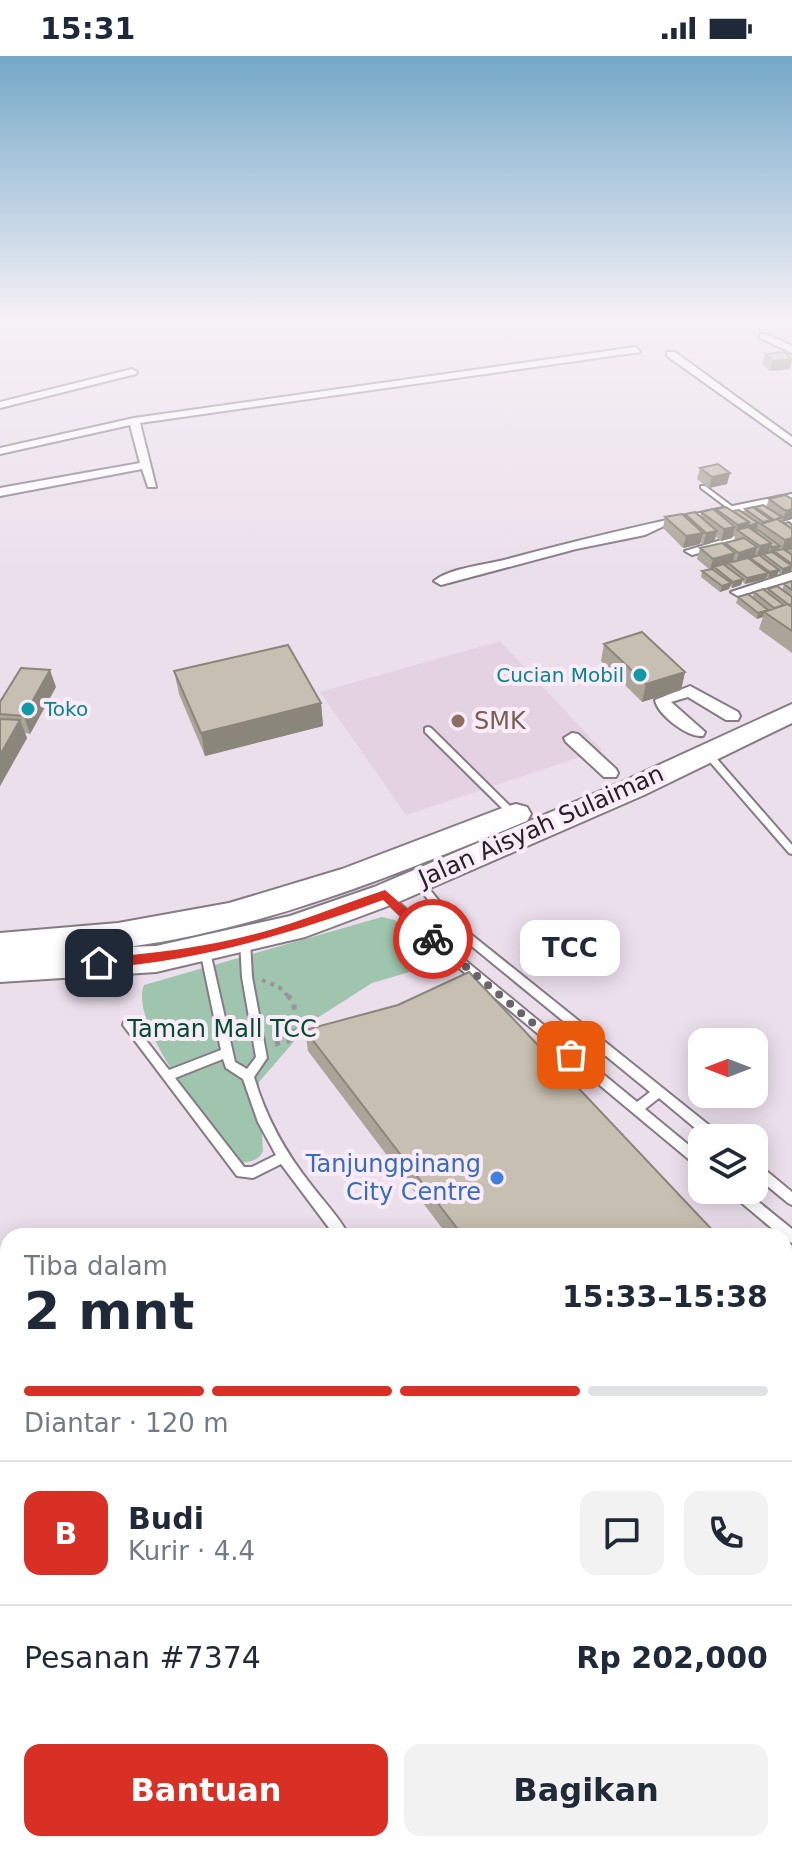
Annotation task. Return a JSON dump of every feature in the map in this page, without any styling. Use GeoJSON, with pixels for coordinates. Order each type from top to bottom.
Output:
{"type":"FeatureCollection","features":[{"type":"Feature","properties":{"kind":"highway","name":"Jalan Aisyah Sulaiman"},"geometry":{"type":"LineString","coordinates":[[0,945],[141,933],[232,915],[328,886],[534,814],[634,788],[701,742],[732,716],[792,688]]}},
{"type":"Feature","properties":{"kind":"highway","name":"Jalan Aisyah Sulaiman"},"geometry":{"type":"LineString","coordinates":[[0,968],[156,959],[293,928],[418,881],[610,773],[792,712]]}},
{"type":"Feature","properties":{"kind":"street"},"geometry":{"type":"LineString","coordinates":[[0,451],[134,421],[256,404]]}},
{"type":"Feature","properties":{"kind":"street"},"geometry":{"type":"LineString","coordinates":[[739,404],[792,442]]}},
{"type":"Feature","properties":{"kind":"street"},"geometry":{"type":"LineString","coordinates":[[134,421],[152,484]]}},
{"type":"Feature","properties":{"kind":"street"},"geometry":{"type":"LineString","coordinates":[[0,492],[146,465]]}},
{"type":"Feature","properties":{"kind":"street"},"geometry":{"type":"LineString","coordinates":[[441,581],[575,545],[640,532],[661,523],[792,498]]}},
{"type":"Feature","properties":{"kind":"street"},"geometry":{"type":"LineString","coordinates":[[692,551],[792,523]]}},
{"type":"Feature","properties":{"kind":"street"},"geometry":{"type":"LineString","coordinates":[[738,592],[792,576]]}},
{"type":"Feature","properties":{"kind":"street"},"geometry":{"type":"LineString","coordinates":[[701,742],[664,706],[663,700],[690,691],[732,716]]}},
{"type":"Feature","properties":{"kind":"street"},"geometry":{"type":"LineString","coordinates":[[572,738],[610,773]]}},
{"type":"Feature","properties":{"kind":"lane"},"geometry":{"type":"LineString","coordinates":[[703,487],[735,511]]}},
{"type":"Feature","properties":{"kind":"lane"},"geometry":{"type":"LineString","coordinates":[[428,730],[534,814]]}},
{"type":"Feature","properties":{"kind":"lane"},"geometry":{"type":"LineString","coordinates":[[701,742],[792,851]]}},
{"type":"Feature","properties":{"kind":"lane"},"geometry":{"type":"LineString","coordinates":[[418,881],[455,927],[698,1124]]}},
{"type":"Feature","properties":{"kind":"lane"},"geometry":{"type":"LineString","coordinates":[[385,895],[439,945],[688,1151]]}},
{"type":"Feature","properties":{"kind":"lane"},"geometry":{"type":"LineString","coordinates":[[245,941],[247,977],[262,1058],[248,1076]]}},
{"type":"Feature","properties":{"kind":"lane"},"geometry":{"type":"LineString","coordinates":[[205,950],[230,1065],[248,1076],[257,1112],[282,1157],[337,1228]]}},
{"type":"Feature","properties":{"kind":"lane"},"geometry":{"type":"LineString","coordinates":[[128,1025],[241,1172],[253,1173],[282,1157]]}},
{"type":"Feature","properties":{"kind":"lane"},"geometry":{"type":"LineString","coordinates":[[167,1076],[228,1052]]}},
{"type":"Feature","properties":{"kind":"lane"},"geometry":{"type":"LineString","coordinates":[[637,1109],[658,1092]]}},
{"type":"Feature","properties":{"kind":"lane"},"geometry":{"type":"LineString","coordinates":[[768,1179],[792,1199]]}},
{"type":"Feature","properties":{"kind":"lane"},"geometry":{"type":"LineString","coordinates":[[752,1204],[781,1228]]}},
{"type":"Feature","properties":{"kind":"path"},"geometry":{"type":"LineString","coordinates":[[247,977],[279,987],[294,1002],[295,1035],[283,1043],[261,1046]]}},
{"type":"Feature","properties":{"kind":"shaded area","name":"SMK"},"geometry":{"type":"Polygon","coordinates":[[[500,641],[602,750],[406,815],[320,692],[500,641]]]}},
{"type":"Feature","properties":{"kind":"green space","name":"Taman Mall TCC"},"geometry":{"type":"Polygon","coordinates":[[[382,917],[395,920],[444,962],[372,983],[311,1022],[259,1082],[263,1151],[257,1159],[239,1163],[193,1102],[160,1050],[142,1003],[144,985],[382,917]]]}},
{"type":"Feature","properties":{"kind":"building"},"geometry":{"type":"Polygon","coordinates":[[[718,464],[730,473],[712,477],[700,468],[718,464]]]}},
{"type":"Feature","properties":{"kind":"building"},"geometry":{"type":"Polygon","coordinates":[[[785,495],[792,499],[792,509],[786,511],[769,499],[785,495]]]}},
{"type":"Feature","properties":{"kind":"building"},"geometry":{"type":"Polygon","coordinates":[[[763,505],[782,517],[774,520],[755,507],[763,505]]]}},
{"type":"Feature","properties":{"kind":"building"},"geometry":{"type":"Polygon","coordinates":[[[726,507],[749,522],[738,525],[716,509],[726,507]]]}},
{"type":"Feature","properties":{"kind":"building"},"geometry":{"type":"Polygon","coordinates":[[[753,507],[771,520],[763,522],[745,509],[753,507]]]}},
{"type":"Feature","properties":{"kind":"building"},"geometry":{"type":"Polygon","coordinates":[[[713,509],[735,527],[724,529],[701,512],[713,509]]]}},
{"type":"Feature","properties":{"kind":"building"},"geometry":{"type":"Polygon","coordinates":[[[739,510],[758,523],[748,526],[749,522],[733,511],[739,510]]]}},
{"type":"Feature","properties":{"kind":"building"},"geometry":{"type":"Polygon","coordinates":[[[695,512],[717,531],[706,533],[685,514],[695,512]]]}},
{"type":"Feature","properties":{"kind":"building"},"geometry":{"type":"Polygon","coordinates":[[[682,514],[703,533],[686,536],[665,517],[682,514]]]}},
{"type":"Feature","properties":{"kind":"building"},"geometry":{"type":"Polygon","coordinates":[[[777,519],[792,529],[792,538],[785,540],[761,524],[777,519]]]}},
{"type":"Feature","properties":{"kind":"building"},"geometry":{"type":"Polygon","coordinates":[[[748,527],[771,543],[760,546],[737,530],[748,527]]]}},
{"type":"Feature","properties":{"kind":"building"},"geometry":{"type":"Polygon","coordinates":[[[758,530],[780,546],[770,547],[771,543],[755,531],[758,530]]]}},
{"type":"Feature","properties":{"kind":"building"},"geometry":{"type":"Polygon","coordinates":[[[744,538],[757,547],[739,553],[725,543],[744,538]]]}},
{"type":"Feature","properties":{"kind":"building"},"geometry":{"type":"Polygon","coordinates":[[[722,543],[735,553],[713,559],[700,548],[722,543]]]}},
{"type":"Feature","properties":{"kind":"building"},"geometry":{"type":"Polygon","coordinates":[[[783,549],[792,555],[792,564],[774,551],[783,549]]]}},
{"type":"Feature","properties":{"kind":"building"},"geometry":{"type":"Polygon","coordinates":[[[772,552],[792,566],[783,569],[763,554],[772,552]]]}},
{"type":"Feature","properties":{"kind":"building"},"geometry":{"type":"Polygon","coordinates":[[[759,555],[779,570],[770,572],[750,558],[759,555]]]}},
{"type":"Feature","properties":{"kind":"building"},"geometry":{"type":"Polygon","coordinates":[[[748,558],[768,573],[747,578],[728,563],[748,558]]]}},
{"type":"Feature","properties":{"kind":"building"},"geometry":{"type":"Polygon","coordinates":[[[723,564],[743,579],[733,582],[714,567],[723,564]]]}},
{"type":"Feature","properties":{"kind":"building"},"geometry":{"type":"Polygon","coordinates":[[[712,569],[731,583],[722,586],[702,571],[712,569]]]}},
{"type":"Feature","properties":{"kind":"building"},"geometry":{"type":"Polygon","coordinates":[[[777,586],[792,597],[792,604],[789,605],[768,589],[777,586]]]}},
{"type":"Feature","properties":{"kind":"building"},"geometry":{"type":"Polygon","coordinates":[[[763,589],[784,605],[774,608],[754,592],[763,589]]]}},
{"type":"Feature","properties":{"kind":"building"},"geometry":{"type":"Polygon","coordinates":[[[748,594],[768,610],[758,613],[738,597],[748,594]]]}},
{"type":"Feature","properties":{"kind":"building"},"geometry":{"type":"Polygon","coordinates":[[[787,604],[792,607],[792,631],[764,612],[787,604]]]}},
{"type":"Feature","properties":{"kind":"building"},"geometry":{"type":"Polygon","coordinates":[[[642,632],[685,672],[646,684],[604,644],[642,632]]]}},
{"type":"Feature","properties":{"kind":"building"},"geometry":{"type":"Polygon","coordinates":[[[288,645],[321,703],[201,733],[174,671],[288,645]]]}},
{"type":"Feature","properties":{"kind":"building"},"geometry":{"type":"Polygon","coordinates":[[[21,668],[50,670],[24,716],[0,714],[0,702],[21,668]]]}},
{"type":"Feature","properties":{"kind":"building"},"geometry":{"type":"Polygon","coordinates":[[[0,719],[20,720],[0,755],[0,719]]]}},
{"type":"Feature","properties":{"kind":"building"},"geometry":{"type":"Polygon","coordinates":[[[469,972],[710,1228],[457,1228],[305,1030],[398,1005],[469,972]]]}},
{"type":"Feature","properties":{"kind":"way so far"},"geometry":{"type":"LineString","coordinates":[[433,939],[571,1055]]}},
{"type":"Feature","properties":{"kind":"place","name":"Cucian Mobil"},"geometry":{"type":"Point","coordinates":[640,675]}},
{"type":"Feature","properties":{"kind":"place","name":"Toko"},"geometry":{"type":"Point","coordinates":[28,709]}},
{"type":"Feature","properties":{"kind":"place","name":"SMK"},"geometry":{"type":"Point","coordinates":[458,721]}},
{"type":"Feature","properties":{"kind":"place","name":"TCC"},"geometry":{"type":"Point","coordinates":[571,1055]}},
{"type":"Feature","properties":{"kind":"place","name":"Tanjungpinang City Centre"},"geometry":{"type":"Point","coordinates":[497,1178]}},
{"type":"Feature","properties":{"kind":"route"},"geometry":{"type":"LineString","coordinates":[[99,963],[156,959],[245,941],[293,928],[385,895],[433,939]]}}]}
